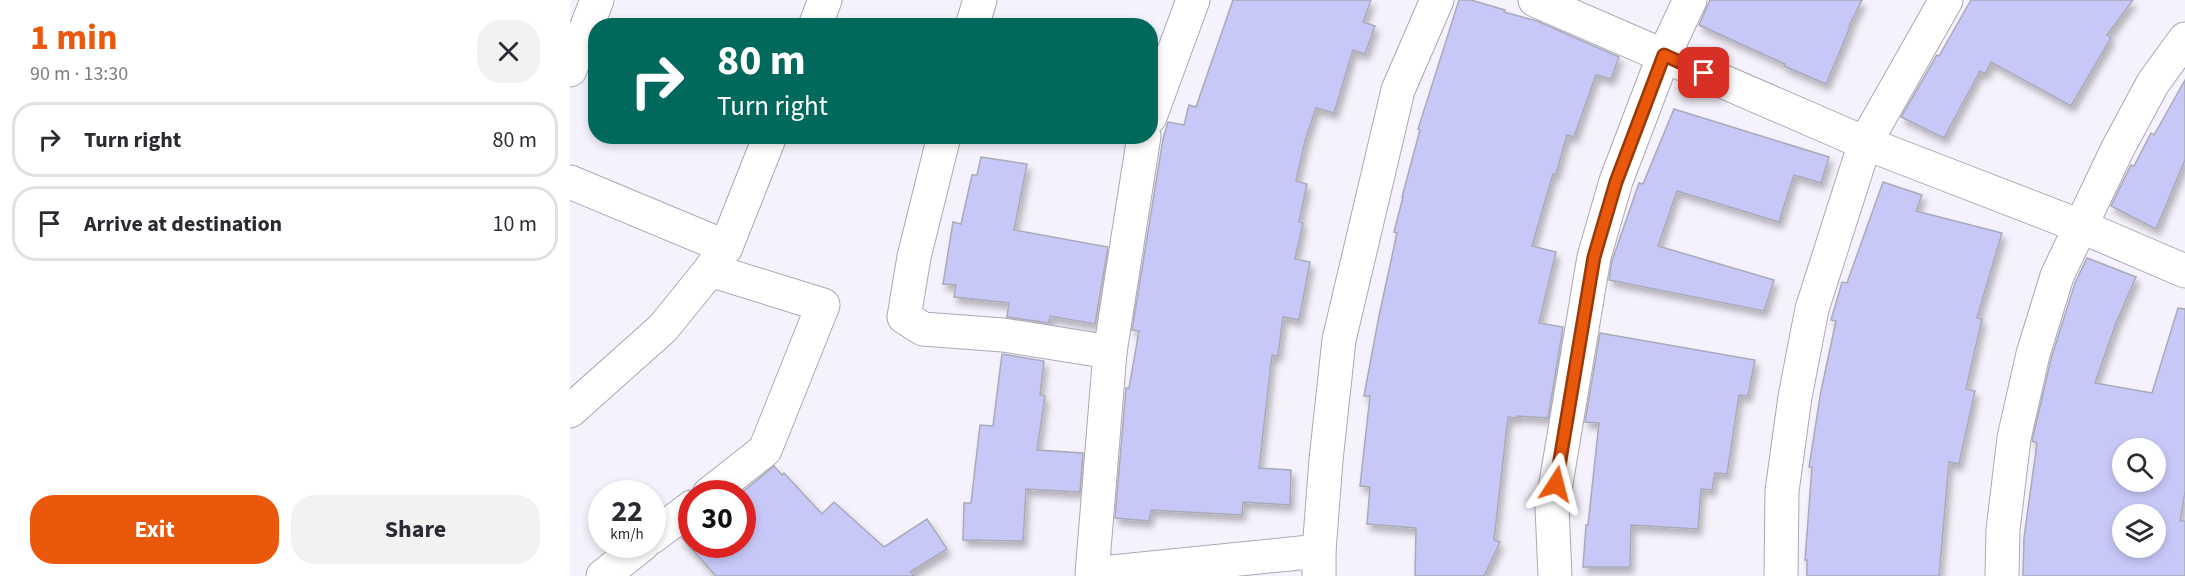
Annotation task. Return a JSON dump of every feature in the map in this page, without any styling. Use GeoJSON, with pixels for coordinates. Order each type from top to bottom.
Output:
{"type":"FeatureCollection","features":[{"type":"Feature","properties":{"kind":"street"},"geometry":{"type":"LineString","coordinates":[[590,18],[597,0]]}},
{"type":"Feature","properties":{"kind":"street"},"geometry":{"type":"LineString","coordinates":[[818,18],[825,0]]}},
{"type":"Feature","properties":{"kind":"street"},"geometry":{"type":"LineString","coordinates":[[974,18],[980,0]]}},
{"type":"Feature","properties":{"kind":"street"},"geometry":{"type":"LineString","coordinates":[[1158,96],[1194,0]]}},
{"type":"Feature","properties":{"kind":"street"},"geometry":{"type":"LineString","coordinates":[[1143,144],[1110,352],[1092,574],[1319,563],[1326,460],[1339,340],[1398,90],[1437,0]]}},
{"type":"Feature","properties":{"kind":"street"},"geometry":{"type":"LineString","coordinates":[[1535,0],[1864,143],[2080,226],[2185,271]]}},
{"type":"Feature","properties":{"kind":"street"},"geometry":{"type":"LineString","coordinates":[[1555,576],[1552,507],[1594,257],[1616,182],[1664,55],[1690,0]]}},
{"type":"Feature","properties":{"kind":"street"},"geometry":{"type":"LineString","coordinates":[[1781,576],[1782,491],[1795,398],[1812,309],[1864,143],[1946,0]]}},
{"type":"Feature","properties":{"kind":"street"},"geometry":{"type":"LineString","coordinates":[[570,70],[588,23]]}},
{"type":"Feature","properties":{"kind":"street"},"geometry":{"type":"LineString","coordinates":[[2002,576],[2003,530],[2014,438],[2033,354],[2057,276],[2118,148],[2153,83],[2185,39]]}},
{"type":"Feature","properties":{"kind":"street"},"geometry":{"type":"LineString","coordinates":[[575,401],[663,328],[718,259],[767,144]]}},
{"type":"Feature","properties":{"kind":"street"},"geometry":{"type":"LineString","coordinates":[[942,144],[914,257],[904,317],[923,329],[1003,335],[1110,352]]}},
{"type":"Feature","properties":{"kind":"street"},"geometry":{"type":"LineString","coordinates":[[570,183],[718,259],[823,305],[765,450],[727,480]]}},
{"type":"Feature","properties":{"kind":"street"},"geometry":{"type":"LineString","coordinates":[[603,576],[626,558]]}},
{"type":"Feature","properties":{"kind":"building"},"geometry":{"type":"Polygon","coordinates":[[[1233,0],[1371,0],[1363,22],[1375,26],[1365,54],[1353,50],[1334,113],[1316,108],[1305,141],[1296,181],[1307,184],[1299,222],[1303,223],[1295,259],[1310,262],[1299,320],[1283,317],[1278,356],[1272,355],[1259,468],[1291,470],[1290,505],[1243,502],[1242,515],[1151,510],[1149,521],[1115,518],[1126,388],[1129,388],[1139,331],[1132,330],[1163,139],[1168,122],[1184,125],[1189,105],[1196,107],[1233,0]]]}},
{"type":"Feature","properties":{"kind":"building"},"geometry":{"type":"Polygon","coordinates":[[[1459,0],[1471,0],[1537,21],[1619,57],[1611,79],[1596,75],[1574,137],[1567,135],[1532,246],[1556,252],[1539,323],[1563,327],[1548,418],[1508,417],[1494,540],[1500,542],[1484,576],[1415,576],[1416,528],[1367,524],[1370,487],[1360,486],[1370,396],[1364,396],[1397,233],[1394,232],[1420,130],[1418,129],[1459,0]]]}},
{"type":"Feature","properties":{"kind":"building"},"geometry":{"type":"Polygon","coordinates":[[[1710,0],[1862,0],[1826,84],[1699,25],[1710,0]]]}},
{"type":"Feature","properties":{"kind":"building"},"geometry":{"type":"Polygon","coordinates":[[[1971,0],[2133,0],[2107,35],[2111,38],[2071,106],[1991,62],[1985,74],[1980,71],[1944,138],[1901,117],[1971,0]]]}},
{"type":"Feature","properties":{"kind":"building"},"geometry":{"type":"Polygon","coordinates":[[[2185,80],[2185,160],[2156,229],[2111,206],[2131,165],[2134,166],[2151,133],[2154,135],[2185,80]]]}},
{"type":"Feature","properties":{"kind":"building"},"geometry":{"type":"Polygon","coordinates":[[[1674,109],[1829,157],[1821,183],[1794,175],[1779,222],[1677,191],[1658,246],[1774,280],[1764,311],[1609,280],[1612,261],[1639,183],[1643,184],[1674,109]]]}},
{"type":"Feature","properties":{"kind":"building"},"geometry":{"type":"Polygon","coordinates":[[[981,157],[1027,164],[1014,230],[1108,247],[1095,324],[1050,316],[1049,323],[1007,317],[1009,303],[954,297],[956,285],[943,284],[953,222],[961,224],[972,175],[977,175],[981,157]]]}},
{"type":"Feature","properties":{"kind":"building"},"geometry":{"type":"Polygon","coordinates":[[[1883,182],[1922,195],[1916,211],[2002,233],[1977,318],[1982,319],[1966,389],[1975,391],[1959,464],[1949,462],[1939,576],[1807,576],[1807,560],[1805,560],[1812,467],[1809,467],[1821,391],[1836,321],[1831,320],[1842,282],[1847,283],[1883,182]]]}},
{"type":"Feature","properties":{"kind":"building"},"geometry":{"type":"Polygon","coordinates":[[[2087,258],[2136,277],[2116,323],[2095,383],[2152,393],[2178,308],[2185,309],[2185,492],[2180,521],[2185,521],[2185,576],[2023,576],[2024,538],[2037,443],[2032,441],[2051,359],[2075,283],[2087,258]]]}},
{"type":"Feature","properties":{"kind":"building"},"geometry":{"type":"Polygon","coordinates":[[[1600,333],[1755,360],[1748,396],[1739,395],[1727,474],[1715,473],[1712,490],[1701,489],[1698,529],[1631,525],[1630,567],[1583,567],[1599,423],[1585,422],[1600,333]]]}},
{"type":"Feature","properties":{"kind":"building"},"geometry":{"type":"Polygon","coordinates":[[[1002,354],[1044,361],[1040,395],[1045,396],[1037,450],[1083,453],[1080,492],[1026,489],[1023,541],[963,540],[964,503],[971,503],[980,425],[993,426],[1002,354]]]}},
{"type":"Feature","properties":{"kind":"building"},"geometry":{"type":"Polygon","coordinates":[[[774,466],[782,475],[784,473],[822,514],[834,502],[884,547],[927,519],[947,549],[910,572],[915,576],[716,576],[700,558],[756,558],[756,481],[774,466]]]}},
{"type":"Feature","properties":{"kind":"route"},"geometry":{"type":"LineString","coordinates":[[1556,484],[1594,257],[1616,182],[1664,55],[1704,73]]}}]}
